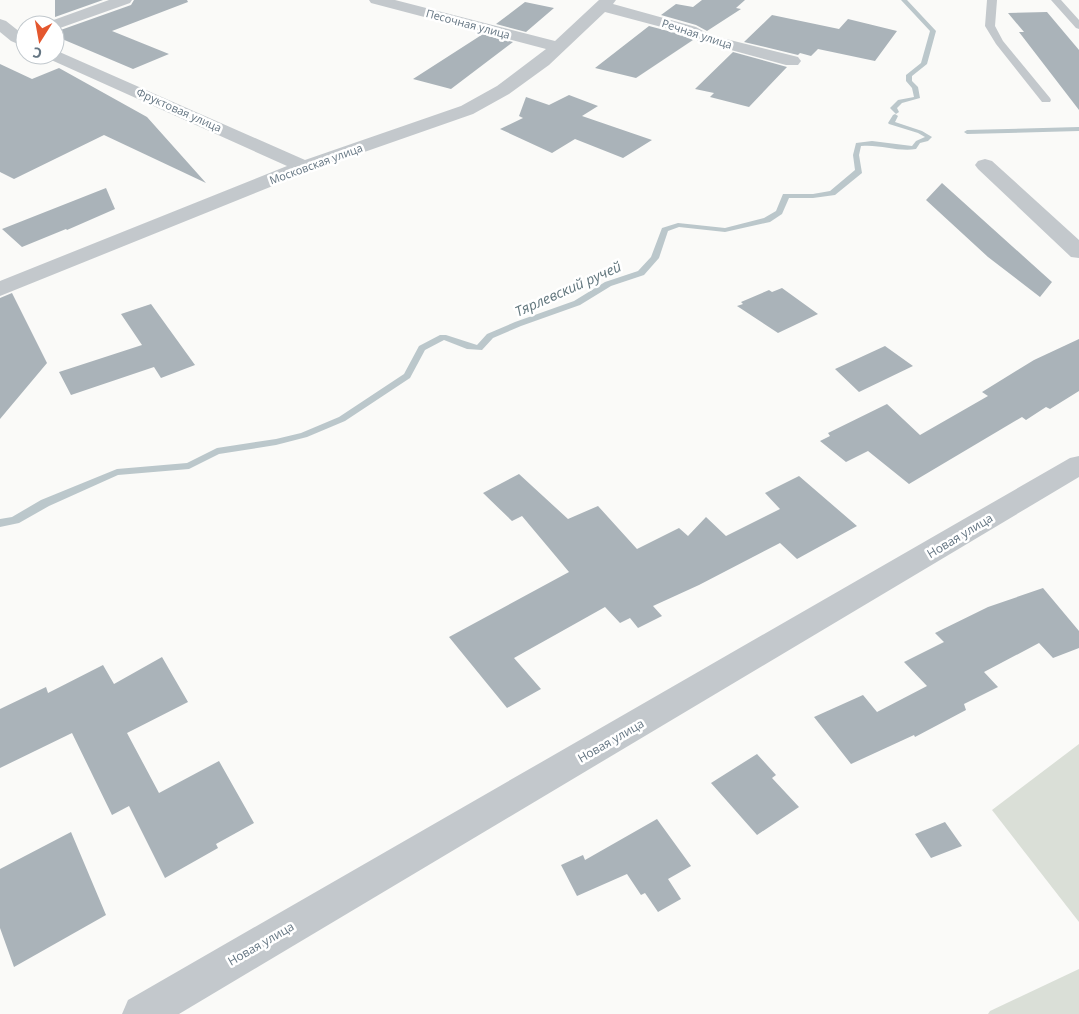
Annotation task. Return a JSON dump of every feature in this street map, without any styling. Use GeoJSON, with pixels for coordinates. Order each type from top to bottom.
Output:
{"type":"FeatureCollection","features":[{"type":"Feature","properties":{"kind":"street"},"geometry":{"type":"LineString","coordinates":[[65,21],[124,0]]}},
{"type":"Feature","properties":{"kind":"street","name":"Песочная улица"},"geometry":{"type":"LineString","coordinates":[[377,0],[559,47]]}},
{"type":"Feature","properties":{"kind":"street","name":"Московская улица"},"geometry":{"type":"LineString","coordinates":[[0,289],[303,167],[467,110],[516,81],[559,47],[605,3]]}},
{"type":"Feature","properties":{"kind":"street","name":"Речная улица"},"geometry":{"type":"LineString","coordinates":[[605,3],[690,30],[704,38],[792,62]]}},
{"type":"Feature","properties":{"kind":"street"},"geometry":{"type":"LineString","coordinates":[[0,24],[15,34]]}},
{"type":"Feature","properties":{"kind":"street"},"geometry":{"type":"LineString","coordinates":[[0,44],[15,40]]}},
{"type":"Feature","properties":{"kind":"street","name":"Фруктовая улица"},"geometry":{"type":"LineString","coordinates":[[65,59],[283,156],[303,167]]}},
{"type":"Feature","properties":{"kind":"street"},"geometry":{"type":"LineString","coordinates":[[985,165],[1079,252]]}},
{"type":"Feature","properties":{"kind":"street","name":"Новая улица"},"geometry":{"type":"LineString","coordinates":[[142,1014],[1079,465]]}},
{"type":"Feature","properties":{"kind":"lane"},"geometry":{"type":"LineString","coordinates":[[992,0],[990,26],[999,42],[1046,100]]}},
{"type":"Feature","properties":{"kind":"lane"},"geometry":{"type":"LineString","coordinates":[[1056,0],[1079,26]]}},
{"type":"Feature","properties":{"kind":"shaded area"},"geometry":{"type":"Polygon","coordinates":[[[1079,744],[1079,922],[992,810],[1079,744]]]}},
{"type":"Feature","properties":{"kind":"shaded area"},"geometry":{"type":"Polygon","coordinates":[[[1079,969],[1079,1014],[988,1014],[990,1011],[1079,969]]]}},
{"type":"Feature","properties":{"kind":"building"},"geometry":{"type":"Polygon","coordinates":[[[55,0],[103,0],[61,15],[55,15],[55,0]]]}},
{"type":"Feature","properties":{"kind":"building"},"geometry":{"type":"Polygon","coordinates":[[[134,0],[187,0],[188,2],[112,31],[169,54],[133,69],[65,40],[65,28],[131,5],[134,0]]]}},
{"type":"Feature","properties":{"kind":"building"},"geometry":{"type":"Polygon","coordinates":[[[702,0],[745,0],[736,8],[741,9],[707,31],[696,25],[661,15],[676,4],[693,7],[702,0]]]}},
{"type":"Feature","properties":{"kind":"building"},"geometry":{"type":"Polygon","coordinates":[[[525,2],[554,8],[526,32],[496,24],[525,2]]]}},
{"type":"Feature","properties":{"kind":"building"},"geometry":{"type":"Polygon","coordinates":[[[1047,12],[1079,50],[1079,110],[1019,32],[1024,32],[1008,13],[1047,12]]]}},
{"type":"Feature","properties":{"kind":"building"},"geometry":{"type":"Polygon","coordinates":[[[772,15],[839,29],[848,19],[897,31],[875,61],[818,49],[811,56],[800,53],[798,55],[744,42],[772,15]]]}},
{"type":"Feature","properties":{"kind":"building"},"geometry":{"type":"Polygon","coordinates":[[[649,26],[683,35],[693,40],[636,78],[595,68],[649,26]]]}},
{"type":"Feature","properties":{"kind":"building"},"geometry":{"type":"Polygon","coordinates":[[[483,34],[513,42],[451,89],[413,79],[483,34]]]}},
{"type":"Feature","properties":{"kind":"building"},"geometry":{"type":"Polygon","coordinates":[[[733,52],[787,67],[749,107],[710,97],[714,93],[695,89],[733,52]]]}},
{"type":"Feature","properties":{"kind":"building"},"geometry":{"type":"Polygon","coordinates":[[[0,64],[32,79],[59,68],[147,117],[206,183],[104,135],[14,179],[0,172],[0,64]]]}},
{"type":"Feature","properties":{"kind":"building"},"geometry":{"type":"Polygon","coordinates":[[[569,95],[598,106],[582,116],[652,140],[623,158],[575,139],[552,153],[500,129],[523,118],[519,116],[526,97],[549,105],[569,95]]]}},
{"type":"Feature","properties":{"kind":"building"},"geometry":{"type":"Polygon","coordinates":[[[942,183],[1052,282],[1040,297],[988,257],[926,200],[942,183]]]}},
{"type":"Feature","properties":{"kind":"building"},"geometry":{"type":"Polygon","coordinates":[[[106,188],[115,209],[67,230],[22,247],[2,229],[106,188]]]}},
{"type":"Feature","properties":{"kind":"building"},"geometry":{"type":"Polygon","coordinates":[[[782,288],[818,314],[778,333],[737,306],[743,304],[741,302],[769,290],[772,292],[782,288]]]}},
{"type":"Feature","properties":{"kind":"building"},"geometry":{"type":"Polygon","coordinates":[[[12,293],[47,363],[0,419],[0,298],[12,293]]]}},
{"type":"Feature","properties":{"kind":"building"},"geometry":{"type":"Polygon","coordinates":[[[151,304],[195,365],[161,378],[154,367],[71,395],[59,372],[142,345],[121,314],[151,304]]]}},
{"type":"Feature","properties":{"kind":"building"},"geometry":{"type":"Polygon","coordinates":[[[1079,339],[1079,391],[1050,409],[1046,407],[1026,420],[1022,417],[909,484],[868,451],[846,462],[820,441],[830,436],[828,433],[887,404],[920,435],[988,396],[982,392],[1034,360],[1079,339]]]}},
{"type":"Feature","properties":{"kind":"building"},"geometry":{"type":"Polygon","coordinates":[[[885,346],[913,366],[859,392],[835,369],[885,346]]]}},
{"type":"Feature","properties":{"kind":"building"},"geometry":{"type":"Polygon","coordinates":[[[519,474],[568,519],[598,506],[637,549],[679,528],[688,536],[706,517],[726,536],[780,509],[765,493],[799,476],[857,526],[797,559],[780,543],[699,585],[653,606],[662,616],[638,628],[630,618],[620,623],[605,607],[514,658],[541,689],[507,708],[449,637],[569,572],[522,516],[512,521],[483,493],[519,474]]]}},
{"type":"Feature","properties":{"kind":"building"},"geometry":{"type":"Polygon","coordinates":[[[1043,588],[1079,631],[1079,648],[1053,658],[1039,643],[984,672],[998,687],[964,704],[966,710],[915,737],[914,735],[851,764],[814,717],[863,695],[877,712],[927,686],[904,662],[944,642],[935,633],[988,607],[1043,588]]]}},
{"type":"Feature","properties":{"kind":"building"},"geometry":{"type":"Polygon","coordinates":[[[162,657],[188,702],[127,733],[159,793],[219,761],[254,823],[216,844],[218,848],[165,878],[129,806],[112,815],[72,733],[0,768],[0,709],[46,687],[48,693],[103,665],[114,684],[162,657]]]}},
{"type":"Feature","properties":{"kind":"building"},"geometry":{"type":"Polygon","coordinates":[[[757,754],[776,775],[772,778],[799,807],[757,835],[711,783],[757,754]]]}},
{"type":"Feature","properties":{"kind":"building"},"geometry":{"type":"Polygon","coordinates":[[[657,819],[691,866],[668,879],[681,899],[658,912],[645,893],[641,895],[627,874],[577,896],[561,865],[583,855],[585,860],[657,819]]]}},
{"type":"Feature","properties":{"kind":"building"},"geometry":{"type":"Polygon","coordinates":[[[945,822],[962,846],[931,858],[915,834],[945,822]]]}},
{"type":"Feature","properties":{"kind":"building"},"geometry":{"type":"Polygon","coordinates":[[[71,832],[106,915],[14,967],[0,928],[0,869],[71,832]]]}},
{"type":"Feature","properties":{"kind":"waterway","name":"Тярлевский ручей"},"geometry":{"type":"LineString","coordinates":[[896,112],[893,108],[900,101],[917,98],[915,87],[909,81],[909,75],[924,64],[933,31],[904,0]]}},
{"type":"Feature","properties":{"kind":"waterway","name":"Тярлевский ручей"},"geometry":{"type":"LineString","coordinates":[[0,523],[15,520],[45,503],[117,472],[189,466],[217,451],[276,442],[304,435],[342,419],[407,376],[422,348],[443,337],[467,346],[479,348],[490,336],[577,303],[608,284],[641,273],[655,258],[665,230],[678,225],[725,230],[767,220],[779,212],[786,196],[813,196],[832,193],[859,171],[856,155],[858,144],[872,143],[900,148],[914,148],[918,142],[929,137],[920,132],[891,123],[895,116]]}},
{"type":"Feature","properties":{"kind":"waterway"},"geometry":{"type":"LineString","coordinates":[[967,132],[1079,129]]}}]}
